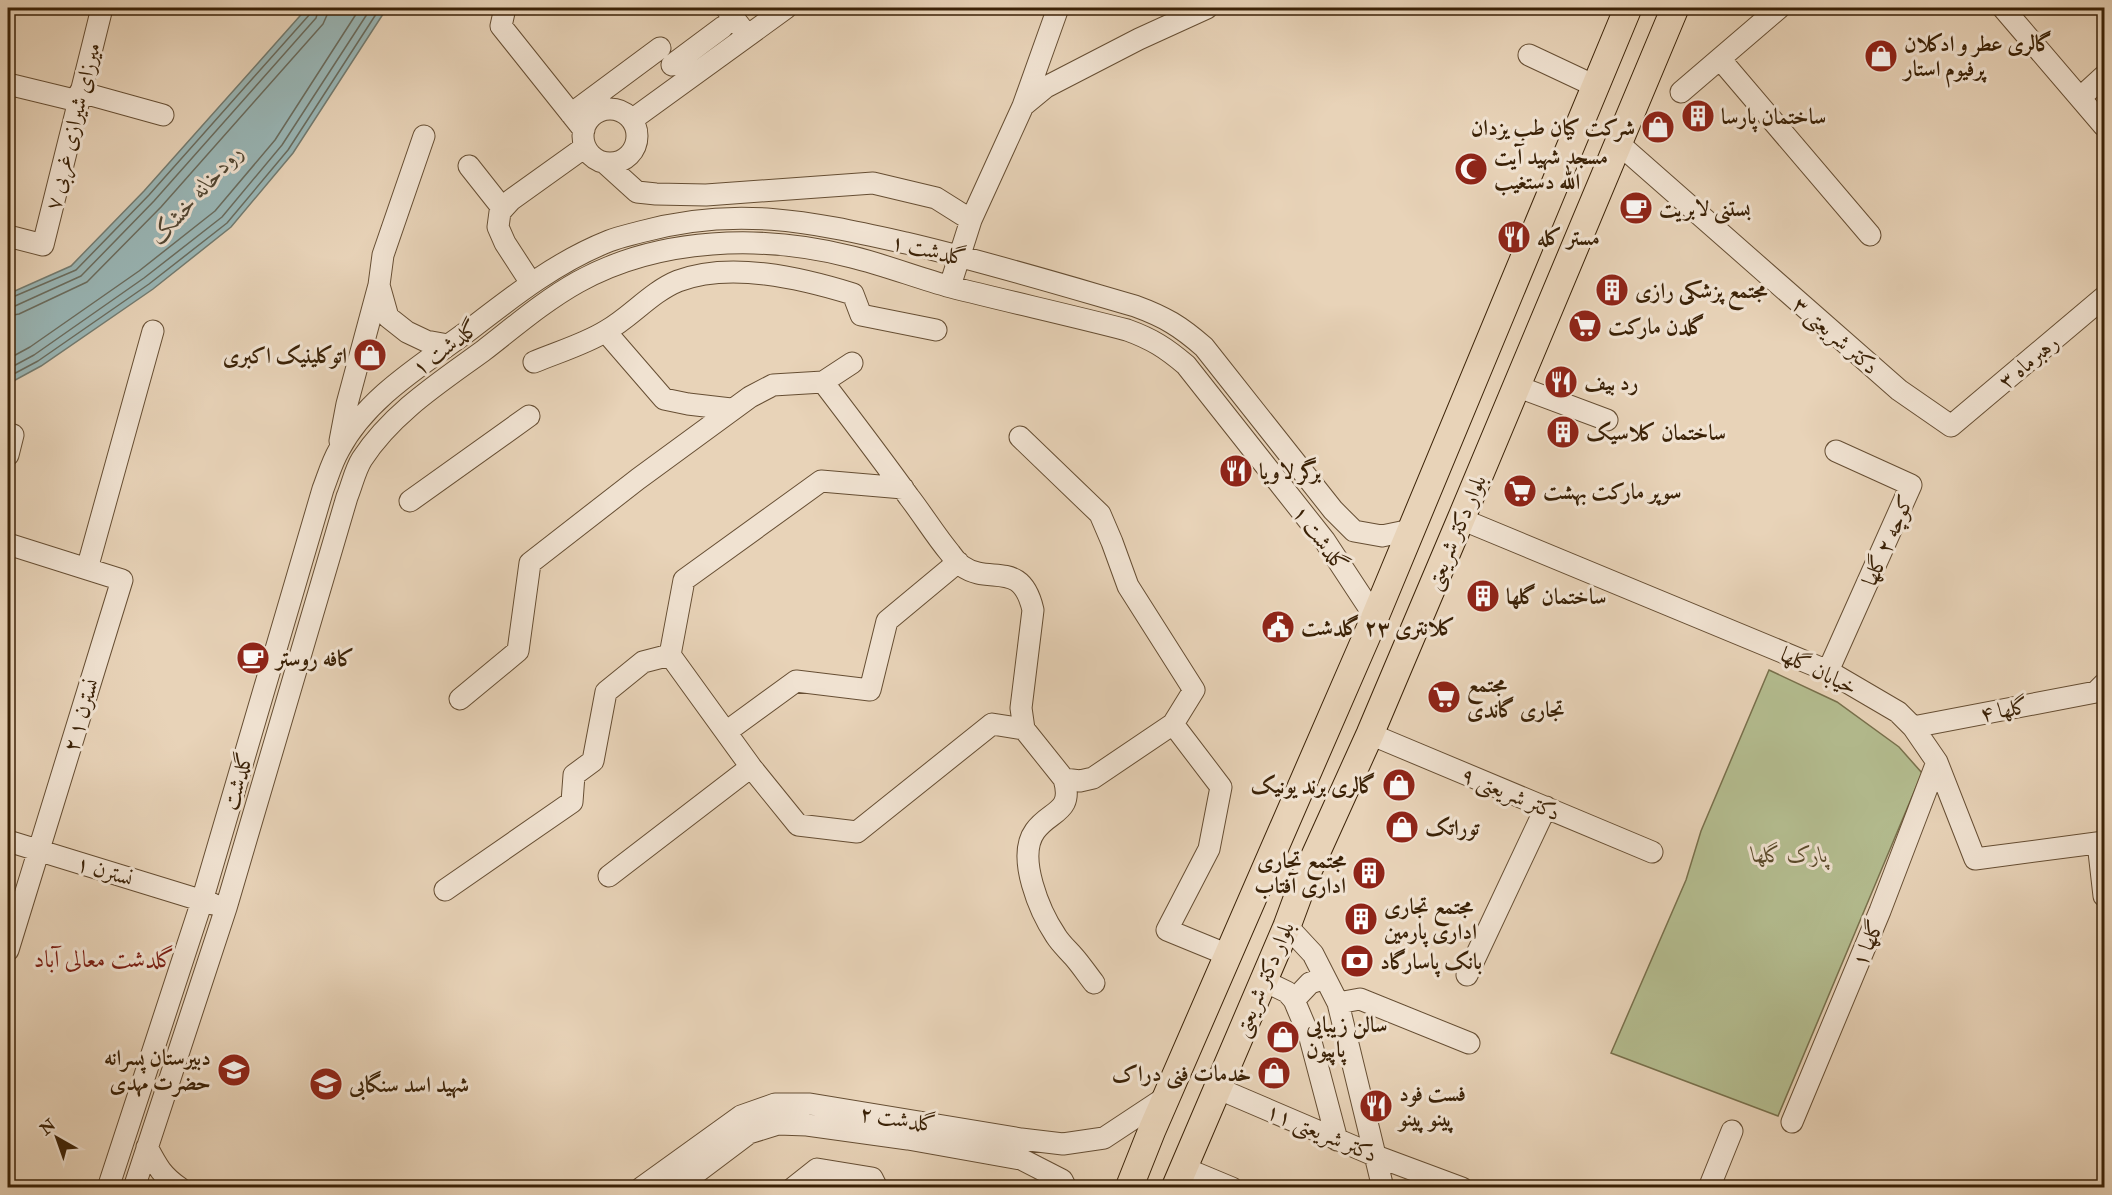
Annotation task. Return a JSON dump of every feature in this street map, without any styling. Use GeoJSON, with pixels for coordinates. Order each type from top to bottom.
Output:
{"type":"FeatureCollection","features":[{"type":"Feature","properties":{"kind":"main road","name":"بلوار دکتر شریعتی"},"geometry":{"type":"LineString","coordinates":[[1129,1188],[1166,1097],[1412,530],[1628,8]]}},
{"type":"Feature","properties":{"kind":"main road","name":"بلوار دکتر شریعتی"},"geometry":{"type":"LineString","coordinates":[[1180,1178],[1262,980],[1287,926],[1304,880],[1370,734],[1461,519],[1675,8]]}},
{"type":"Feature","properties":{"kind":"main road"},"geometry":{"type":"LineString","coordinates":[[1485,351],[1520,377]]}},
{"type":"Feature","properties":{"kind":"street","name":"۷ میرزای شیرازی غربی"},"geometry":{"type":"LineString","coordinates":[[8,236],[43,245],[102,8]]}},
{"type":"Feature","properties":{"kind":"street"},"geometry":{"type":"LineString","coordinates":[[505,8],[501,26],[580,130],[597,160],[614,164],[623,161],[636,147],[638,137],[633,119],[618,109],[609,108],[593,114],[580,130],[500,212],[498,227],[505,243],[531,283]]}},
{"type":"Feature","properties":{"kind":"street"},"geometry":{"type":"LineString","coordinates":[[633,119],[667,58],[747,35],[786,8]]}},
{"type":"Feature","properties":{"kind":"street"},"geometry":{"type":"LineString","coordinates":[[950,286],[971,220],[1023,106],[1058,8]]}},
{"type":"Feature","properties":{"kind":"street"},"geometry":{"type":"LineString","coordinates":[[1023,106],[1046,87],[1139,39],[1208,8]]}},
{"type":"Feature","properties":{"kind":"street"},"geometry":{"type":"LineString","coordinates":[[1681,92],[1779,8]]}},
{"type":"Feature","properties":{"kind":"street"},"geometry":{"type":"LineString","coordinates":[[2003,8],[2104,126]]}},
{"type":"Feature","properties":{"kind":"street"},"geometry":{"type":"LineString","coordinates":[[580,130],[667,58],[725,17],[747,35]]}},
{"type":"Feature","properties":{"kind":"street"},"geometry":{"type":"LineString","coordinates":[[1529,55],[1595,86]]}},
{"type":"Feature","properties":{"kind":"street"},"geometry":{"type":"LineString","coordinates":[[1720,59],[1870,235]]}},
{"type":"Feature","properties":{"kind":"street"},"geometry":{"type":"LineString","coordinates":[[2080,98],[2104,76]]}},
{"type":"Feature","properties":{"kind":"street"},"geometry":{"type":"LineString","coordinates":[[8,84],[163,115]]}},
{"type":"Feature","properties":{"kind":"street"},"geometry":{"type":"LineString","coordinates":[[338,450],[347,404],[380,281],[383,255],[424,136]]}},
{"type":"Feature","properties":{"kind":"street","name":"۳ دکتر شریعتی"},"geometry":{"type":"LineString","coordinates":[[1618,143],[1899,390],[1951,426]]}},
{"type":"Feature","properties":{"kind":"street"},"geometry":{"type":"LineString","coordinates":[[605,163],[637,192],[706,195],[873,183],[936,198],[971,220]]}},
{"type":"Feature","properties":{"kind":"street"},"geometry":{"type":"LineString","coordinates":[[469,166],[503,209]]}},
{"type":"Feature","properties":{"kind":"street","name":"گلدشت ۱"},"geometry":{"type":"LineString","coordinates":[[390,389],[531,283],[567,260],[610,240],[663,226],[711,218],[754,217],[804,222],[959,255],[1161,315],[1180,326],[1204,347],[1333,510],[1354,531],[1382,536],[1412,530]]}},
{"type":"Feature","properties":{"kind":"street","name":"گلدشت ۱"},"geometry":{"type":"LineString","coordinates":[[407,408],[546,303],[579,282],[618,264],[669,250],[713,243],[753,242],[801,246],[851,257],[950,286],[1127,330],[1165,346],[1186,365],[1325,541],[1375,617]]}},
{"type":"Feature","properties":{"kind":"street"},"geometry":{"type":"LineString","coordinates":[[534,362],[606,332],[676,282],[714,272],[771,274],[837,289],[853,294],[861,315],[936,330]]}},
{"type":"Feature","properties":{"kind":"street"},"geometry":{"type":"LineString","coordinates":[[380,281],[388,317],[407,332],[426,341],[448,345]]}},
{"type":"Feature","properties":{"kind":"street","name":"۳ رهبرماه"},"geometry":{"type":"LineString","coordinates":[[1951,426],[2104,297]]}},
{"type":"Feature","properties":{"kind":"street"},"geometry":{"type":"LineString","coordinates":[[8,544],[87,569],[153,331]]}},
{"type":"Feature","properties":{"kind":"street"},"geometry":{"type":"LineString","coordinates":[[606,332],[664,399],[731,409]]}},
{"type":"Feature","properties":{"kind":"street"},"geometry":{"type":"LineString","coordinates":[[460,699],[518,651],[530,563],[731,409],[750,397],[773,385],[824,382],[852,363]]}},
{"type":"Feature","properties":{"kind":"street"},"geometry":{"type":"LineString","coordinates":[[1520,377],[1607,420]]}},
{"type":"Feature","properties":{"kind":"street"},"geometry":{"type":"LineString","coordinates":[[824,382],[935,535],[958,562],[973,572],[1008,575],[1030,596],[1033,610],[1021,708],[1024,729],[1064,779],[1068,792],[1066,801],[1035,831],[1027,854],[1032,885],[1056,937],[1094,983]]}},
{"type":"Feature","properties":{"kind":"street","name":"گلدشت"},"geometry":{"type":"LineString","coordinates":[[108,1185],[202,901],[323,489],[338,450],[360,418],[390,389]]}},
{"type":"Feature","properties":{"kind":"street","name":"گلدشت"},"geometry":{"type":"LineString","coordinates":[[135,1187],[226,908],[347,497],[361,461],[380,435],[407,408]]}},
{"type":"Feature","properties":{"kind":"street"},"geometry":{"type":"LineString","coordinates":[[410,501],[529,416]]}},
{"type":"Feature","properties":{"kind":"street"},"geometry":{"type":"LineString","coordinates":[[1020,437],[1100,514],[1128,586],[1194,690],[1173,724],[1093,778],[1080,781],[1064,779]]}},
{"type":"Feature","properties":{"kind":"street"},"geometry":{"type":"LineString","coordinates":[[1259,457],[1278,441]]}},
{"type":"Feature","properties":{"kind":"street","name":"کوچه ۲ گلها"},"geometry":{"type":"LineString","coordinates":[[1828,671],[1911,485],[1836,451]]}},
{"type":"Feature","properties":{"kind":"street"},"geometry":{"type":"LineString","coordinates":[[903,488],[821,481],[684,580],[670,655],[751,767],[798,825],[856,832],[992,724],[1024,729]]}},
{"type":"Feature","properties":{"kind":"street","name":"خیابان گلها"},"geometry":{"type":"LineString","coordinates":[[1461,519],[1828,671],[1898,712],[1913,727],[1937,762],[1975,860],[2101,843]]}},
{"type":"Feature","properties":{"kind":"street"},"geometry":{"type":"LineString","coordinates":[[726,732],[796,681],[870,690],[887,621],[958,562]]}},
{"type":"Feature","properties":{"kind":"street","name":"۲ نسترن ۱"},"geometry":{"type":"LineString","coordinates":[[8,950],[37,849],[122,580],[87,569]]}},
{"type":"Feature","properties":{"kind":"street"},"geometry":{"type":"LineString","coordinates":[[445,890],[572,802],[574,775],[592,761],[606,692],[643,662],[670,655]]}},
{"type":"Feature","properties":{"kind":"street","name":"۴ گلها"},"geometry":{"type":"LineString","coordinates":[[1913,727],[2100,688]]}},
{"type":"Feature","properties":{"kind":"street"},"geometry":{"type":"LineString","coordinates":[[1173,724],[1221,787],[1209,849],[1167,930],[1228,955]]}},
{"type":"Feature","properties":{"kind":"street"},"geometry":{"type":"LineString","coordinates":[[252,733],[276,739]]}},
{"type":"Feature","properties":{"kind":"street","name":"دکتر شریعتی ۹"},"geometry":{"type":"LineString","coordinates":[[1370,734],[1652,852]]}},
{"type":"Feature","properties":{"kind":"street","name":"۱ گلها"},"geometry":{"type":"LineString","coordinates":[[1792,1122],[1880,911],[1937,762]]}},
{"type":"Feature","properties":{"kind":"street"},"geometry":{"type":"LineString","coordinates":[[609,876],[751,767]]}},
{"type":"Feature","properties":{"kind":"street"},"geometry":{"type":"LineString","coordinates":[[1467,975],[1546,807]]}},
{"type":"Feature","properties":{"kind":"street","name":"نسترن ۱"},"geometry":{"type":"LineString","coordinates":[[8,841],[226,908]]}},
{"type":"Feature","properties":{"kind":"street"},"geometry":{"type":"LineString","coordinates":[[2101,843],[2104,896]]}},
{"type":"Feature","properties":{"kind":"street"},"geometry":{"type":"LineString","coordinates":[[1287,926],[1313,954],[1338,1003],[1383,1188]]}},
{"type":"Feature","properties":{"kind":"street"},"geometry":{"type":"LineString","coordinates":[[1294,1000],[1310,983],[1325,978]]}},
{"type":"Feature","properties":{"kind":"street"},"geometry":{"type":"LineString","coordinates":[[1262,980],[1287,992],[1294,1000],[1310,1038],[1337,1140]]}},
{"type":"Feature","properties":{"kind":"street"},"geometry":{"type":"LineString","coordinates":[[1338,1003],[1360,999],[1469,1043]]}},
{"type":"Feature","properties":{"kind":"street","name":"۱۱ دکتر شریعتی"},"geometry":{"type":"LineString","coordinates":[[1217,1088],[1376,1156],[1462,1188]]}},
{"type":"Feature","properties":{"kind":"street","name":"گلدشت ۲"},"geometry":{"type":"LineString","coordinates":[[641,1188],[741,1116],[775,1104],[810,1104],[1064,1144],[1104,1138],[1166,1097]]}},
{"type":"Feature","properties":{"kind":"street","name":"گلدشت ۲"},"geometry":{"type":"LineString","coordinates":[[676,1188],[749,1133],[778,1124],[830,1128],[1021,1159],[1062,1180],[1066,1188]]}},
{"type":"Feature","properties":{"kind":"street"},"geometry":{"type":"LineString","coordinates":[[1709,1188],[1732,1131]]}},
{"type":"Feature","properties":{"kind":"street"},"geometry":{"type":"LineString","coordinates":[[147,1147],[166,1179],[180,1188]]}},
{"type":"Feature","properties":{"kind":"street"},"geometry":{"type":"LineString","coordinates":[[793,1188],[817,1169],[872,1179],[877,1188]]}},
{"type":"Feature","properties":{"kind":"street"},"geometry":{"type":"LineString","coordinates":[[1180,1178],[1232,1188]]}},
{"type":"Feature","properties":{"kind":"street"},"geometry":{"type":"LineString","coordinates":[[108,1185],[135,1187]]}},
{"type":"Feature","properties":{"kind":"green space","name":"پارک گلها"},"geometry":{"type":"Polygon","coordinates":[[[1769,670],[1837,702],[1899,747],[1922,773],[1778,1116],[1611,1053],[1686,880],[1701,831],[1769,670]]]}},
{"type":"Feature","properties":{"kind":"water","name":"رودخانه خشک"},"geometry":{"type":"Polygon","coordinates":[[[307,8],[387,8],[293,153],[231,227],[153,289],[41,366],[8,384],[8,294],[71,266],[144,191],[307,8]]]}},
{"type":"Feature","properties":{"kind":"place","name":"گالری عطر و ادکلان پرفیوم استار"},"geometry":{"type":"Point","coordinates":[1881,56]}},
{"type":"Feature","properties":{"kind":"place","name":"ساختمان پارسا"},"geometry":{"type":"Point","coordinates":[1698,116]}},
{"type":"Feature","properties":{"kind":"place","name":"شرکت کیان طب یزدان"},"geometry":{"type":"Point","coordinates":[1658,127]}},
{"type":"Feature","properties":{"kind":"place","name":"مسجد شهید آیت الله دستغیب"},"geometry":{"type":"Point","coordinates":[1471,169]}},
{"type":"Feature","properties":{"kind":"place","name":"بستنی لابریت"},"geometry":{"type":"Point","coordinates":[1636,208]}},
{"type":"Feature","properties":{"kind":"place","name":"مستر کله"},"geometry":{"type":"Point","coordinates":[1514,237]}},
{"type":"Feature","properties":{"kind":"place","name":"مجتمع پزشکی رازی"},"geometry":{"type":"Point","coordinates":[1612,290]}},
{"type":"Feature","properties":{"kind":"place","name":"گلدن مارکت"},"geometry":{"type":"Point","coordinates":[1585,326]}},
{"type":"Feature","properties":{"kind":"place","name":"اتوکلینیک اکبری"},"geometry":{"type":"Point","coordinates":[370,355]}},
{"type":"Feature","properties":{"kind":"place","name":"رد بیف"},"geometry":{"type":"Point","coordinates":[1561,382]}},
{"type":"Feature","properties":{"kind":"place","name":"ساختمان کلاسیک"},"geometry":{"type":"Point","coordinates":[1563,432]}},
{"type":"Feature","properties":{"kind":"place","name":"برگر لاویا"},"geometry":{"type":"Point","coordinates":[1236,471]}},
{"type":"Feature","properties":{"kind":"place","name":"سوپر مارکت بهشت"},"geometry":{"type":"Point","coordinates":[1520,491]}},
{"type":"Feature","properties":{"kind":"place","name":"ساختمان گلها"},"geometry":{"type":"Point","coordinates":[1483,596]}},
{"type":"Feature","properties":{"kind":"place","name":"کلانتری ۲۳ گلدشت"},"geometry":{"type":"Point","coordinates":[1278,627]}},
{"type":"Feature","properties":{"kind":"place","name":"کافه روستر"},"geometry":{"type":"Point","coordinates":[253,658]}},
{"type":"Feature","properties":{"kind":"place","name":"مجتمع تجاری گاندی"},"geometry":{"type":"Point","coordinates":[1444,697]}},
{"type":"Feature","properties":{"kind":"place","name":"گالری برند یونیک"},"geometry":{"type":"Point","coordinates":[1399,785]}},
{"type":"Feature","properties":{"kind":"place","name":"توراتک"},"geometry":{"type":"Point","coordinates":[1402,827]}},
{"type":"Feature","properties":{"kind":"place","name":"مجتمع تجاری اداری آفتاب"},"geometry":{"type":"Point","coordinates":[1369,873]}},
{"type":"Feature","properties":{"kind":"place","name":"مجتمع تجاری اداری پارمین"},"geometry":{"type":"Point","coordinates":[1361,919]}},
{"type":"Feature","properties":{"kind":"place","name":"بانک پاسارگاد"},"geometry":{"type":"Point","coordinates":[1357,961]}},
{"type":"Feature","properties":{"kind":"place","name":"سالن زیبایی پاپیون"},"geometry":{"type":"Point","coordinates":[1283,1037]}},
{"type":"Feature","properties":{"kind":"place","name":"دبیرستان پسرانه حضرت مهدی"},"geometry":{"type":"Point","coordinates":[234,1070]}},
{"type":"Feature","properties":{"kind":"place","name":"خدمات فنی دراک"},"geometry":{"type":"Point","coordinates":[1274,1073]}},
{"type":"Feature","properties":{"kind":"place","name":"شهید اسد سنگابی"},"geometry":{"type":"Point","coordinates":[326,1084]}},
{"type":"Feature","properties":{"kind":"place","name":"فست فود پینو پینو"},"geometry":{"type":"Point","coordinates":[1376,1106]}},
{"type":"Feature","properties":{"kind":"district","name":"گلدشت معالی آباد"},"geometry":{"type":"Point","coordinates":[104,959]}}]}
